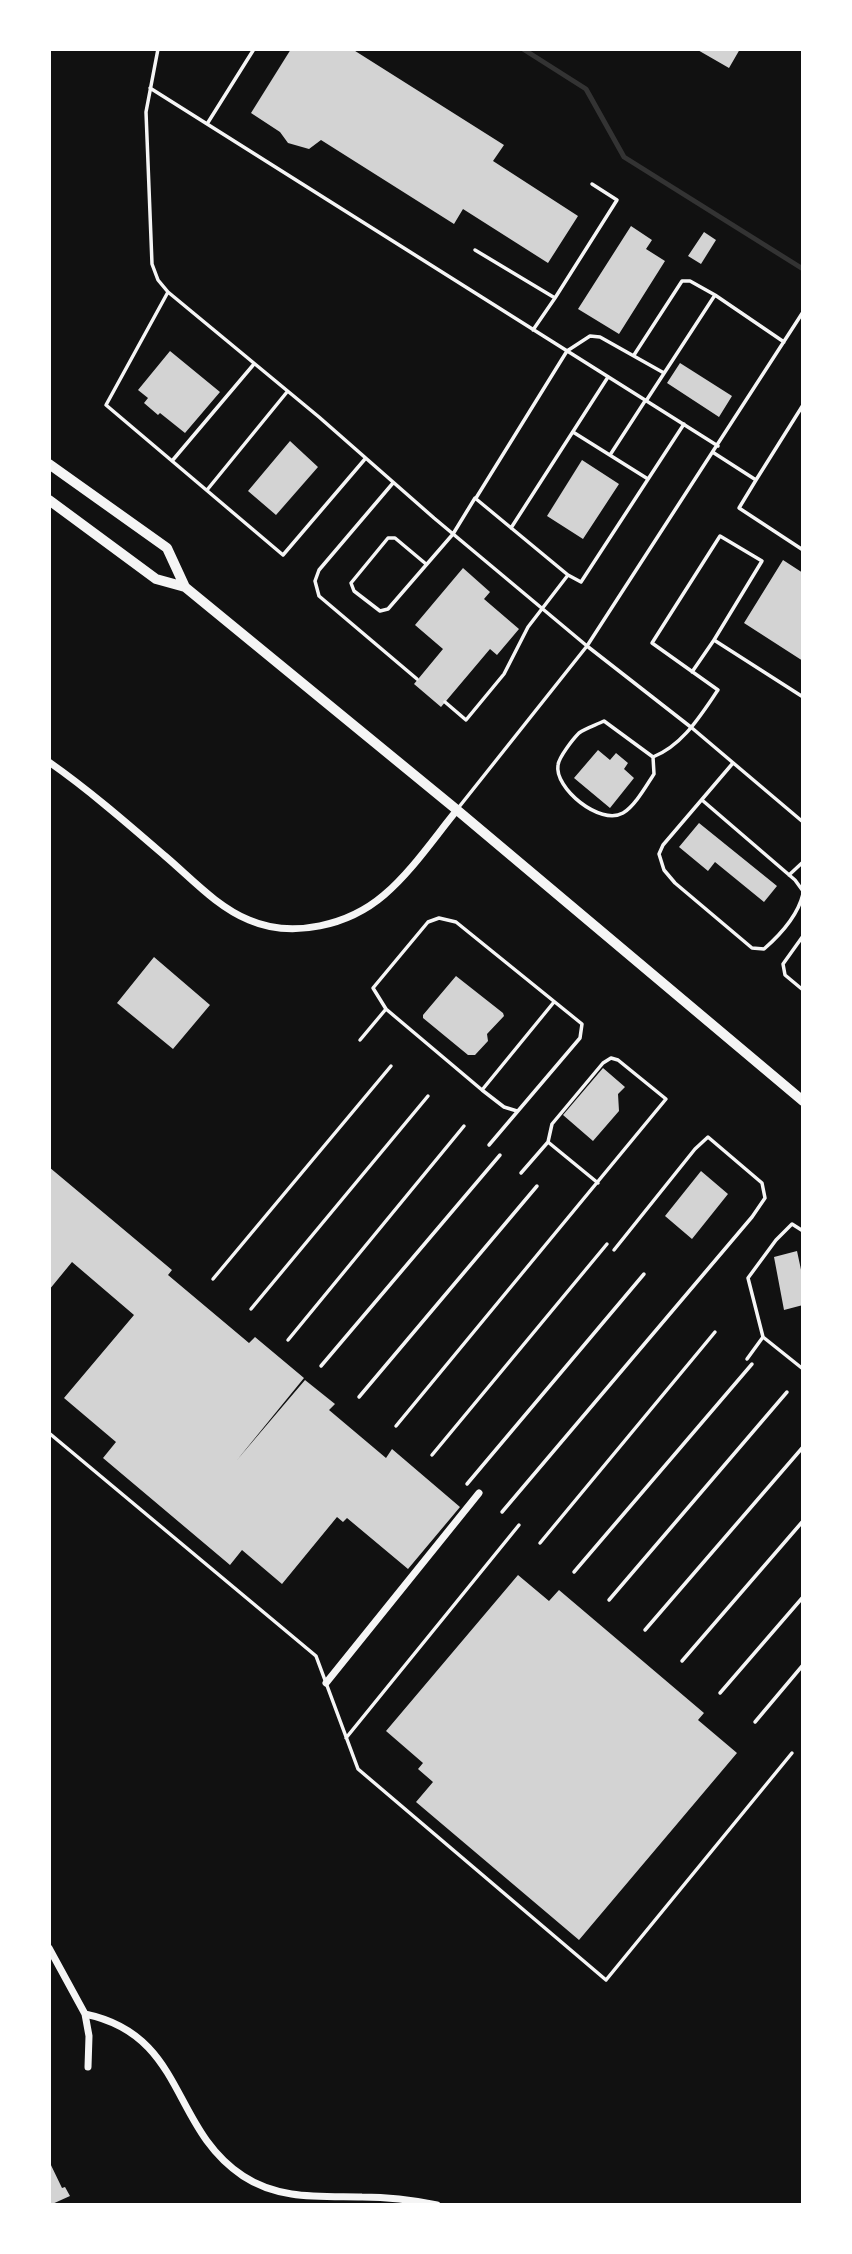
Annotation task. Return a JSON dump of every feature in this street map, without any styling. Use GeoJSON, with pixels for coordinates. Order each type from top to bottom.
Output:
{"type":"FeatureCollection","features":[{"type":"Feature","properties":{"kind":"main road"},"geometry":{"type":"LineString","coordinates":[[49,464],[167,548],[184,587]]}},
{"type":"Feature","properties":{"kind":"main road"},"geometry":{"type":"LineString","coordinates":[[49,500],[156,579],[184,587],[457,810],[803,1101]]}},
{"type":"Feature","properties":{"kind":"street"},"geometry":{"type":"LineString","coordinates":[[49,762],[222,904],[250,921],[273,927],[312,928],[330,924],[364,909],[396,883],[457,810]]}},
{"type":"Feature","properties":{"kind":"street"},"geometry":{"type":"LineString","coordinates":[[326,1683],[479,1493]]}},
{"type":"Feature","properties":{"kind":"street"},"geometry":{"type":"LineString","coordinates":[[49,1948],[85,2014],[89,2036],[88,2067]]}},
{"type":"Feature","properties":{"kind":"street"},"geometry":{"type":"LineString","coordinates":[[85,2014],[108,2019],[126,2028],[145,2043],[163,2063],[195,2121],[221,2158],[243,2176],[263,2187],[294,2195],[366,2197],[437,2205]]}},
{"type":"Feature","properties":{"kind":"lane"},"geometry":{"type":"LineString","coordinates":[[158,49],[146,112],[152,264],[158,280],[168,292],[587,646],[692,728],[803,822]]}},
{"type":"Feature","properties":{"kind":"lane"},"geometry":{"type":"LineString","coordinates":[[207,124],[254,49]]}},
{"type":"Feature","properties":{"kind":"lane"},"geometry":{"type":"LineString","coordinates":[[150,88],[718,446]]}},
{"type":"Feature","properties":{"kind":"lane"},"geometry":{"type":"LineString","coordinates":[[533,330],[617,200],[592,184]]}},
{"type":"Feature","properties":{"kind":"lane"},"geometry":{"type":"LineString","coordinates":[[475,250],[555,298]]}},
{"type":"Feature","properties":{"kind":"lane"},"geometry":{"type":"LineString","coordinates":[[634,355],[682,281],[690,281],[715,295],[784,342]]}},
{"type":"Feature","properties":{"kind":"lane"},"geometry":{"type":"LineString","coordinates":[[168,292],[106,405],[206,490],[283,555],[365,459]]}},
{"type":"Feature","properties":{"kind":"lane"},"geometry":{"type":"LineString","coordinates":[[610,455],[715,295]]}},
{"type":"Feature","properties":{"kind":"lane"},"geometry":{"type":"LineString","coordinates":[[457,810],[587,646],[803,312]]}},
{"type":"Feature","properties":{"kind":"lane"},"geometry":{"type":"LineString","coordinates":[[426,564],[395,538],[388,538],[351,583],[354,591],[380,611],[388,609],[453,534],[567,351],[593,335],[664,373]]}},
{"type":"Feature","properties":{"kind":"lane"},"geometry":{"type":"LineString","coordinates":[[172,461],[254,364]]}},
{"type":"Feature","properties":{"kind":"lane"},"geometry":{"type":"LineString","coordinates":[[511,528],[608,377]]}},
{"type":"Feature","properties":{"kind":"lane"},"geometry":{"type":"LineString","coordinates":[[206,490],[288,391]]}},
{"type":"Feature","properties":{"kind":"lane"},"geometry":{"type":"LineString","coordinates":[[803,405],[739,508],[803,550]]}},
{"type":"Feature","properties":{"kind":"lane"},"geometry":{"type":"LineString","coordinates":[[475,499],[568,575],[581,582],[684,425]]}},
{"type":"Feature","properties":{"kind":"lane"},"geometry":{"type":"LineString","coordinates":[[573,432],[649,479]]}},
{"type":"Feature","properties":{"kind":"lane"},"geometry":{"type":"LineString","coordinates":[[714,453],[756,480]]}},
{"type":"Feature","properties":{"kind":"lane"},"geometry":{"type":"LineString","coordinates":[[393,483],[319,570],[315,581],[319,596],[418,680]]}},
{"type":"Feature","properties":{"kind":"lane"},"geometry":{"type":"LineString","coordinates":[[653,757],[666,752],[692,728],[718,690],[692,672],[652,643],[720,536],[762,561],[692,672]]}},
{"type":"Feature","properties":{"kind":"lane"},"geometry":{"type":"LineString","coordinates":[[445,702],[466,720],[504,674],[528,627],[568,575]]}},
{"type":"Feature","properties":{"kind":"lane"},"geometry":{"type":"LineString","coordinates":[[714,640],[803,697]]}},
{"type":"Feature","properties":{"kind":"lane"},"geometry":{"type":"LineString","coordinates":[[604,720],[653,757],[654,774],[626,811],[612,817],[598,815],[559,780],[558,764],[579,734],[604,720]]}},
{"type":"Feature","properties":{"kind":"lane"},"geometry":{"type":"LineString","coordinates":[[702,800],[789,875],[803,893],[800,907],[764,949],[752,947],[675,883],[664,870],[659,854],[663,845],[733,763]]}},
{"type":"Feature","properties":{"kind":"lane"},"geometry":{"type":"LineString","coordinates":[[789,875],[803,862]]}},
{"type":"Feature","properties":{"kind":"lane"},"geometry":{"type":"LineString","coordinates":[[489,1145],[518,1111],[580,1038],[582,1024],[456,922],[439,918],[428,922],[373,988],[386,1009],[482,1090],[505,1107],[518,1111]]}},
{"type":"Feature","properties":{"kind":"lane"},"geometry":{"type":"LineString","coordinates":[[803,936],[783,964],[785,975],[803,990]]}},
{"type":"Feature","properties":{"kind":"lane"},"geometry":{"type":"LineString","coordinates":[[482,1090],[554,1002]]}},
{"type":"Feature","properties":{"kind":"lane"},"geometry":{"type":"LineString","coordinates":[[360,1040],[386,1009]]}},
{"type":"Feature","properties":{"kind":"lane"},"geometry":{"type":"LineString","coordinates":[[396,1426],[667,1099],[618,1060],[611,1058],[603,1063],[552,1124],[548,1142],[521,1173]]}},
{"type":"Feature","properties":{"kind":"lane"},"geometry":{"type":"LineString","coordinates":[[213,1279],[391,1066]]}},
{"type":"Feature","properties":{"kind":"lane"},"geometry":{"type":"LineString","coordinates":[[251,1309],[428,1096]]}},
{"type":"Feature","properties":{"kind":"lane"},"geometry":{"type":"LineString","coordinates":[[288,1340],[464,1126]]}},
{"type":"Feature","properties":{"kind":"lane"},"geometry":{"type":"LineString","coordinates":[[502,1511],[752,1216],[765,1198],[762,1183],[708,1137],[695,1149],[614,1250]]}},
{"type":"Feature","properties":{"kind":"lane"},"geometry":{"type":"LineString","coordinates":[[548,1142],[598,1183]]}},
{"type":"Feature","properties":{"kind":"lane"},"geometry":{"type":"LineString","coordinates":[[321,1366],[500,1155]]}},
{"type":"Feature","properties":{"kind":"lane"},"geometry":{"type":"LineString","coordinates":[[359,1397],[537,1186]]}},
{"type":"Feature","properties":{"kind":"lane"},"geometry":{"type":"LineString","coordinates":[[803,1231],[792,1224],[776,1240],[748,1278],[763,1336],[803,1369]]}},
{"type":"Feature","properties":{"kind":"lane"},"geometry":{"type":"LineString","coordinates":[[432,1455],[607,1244]]}},
{"type":"Feature","properties":{"kind":"lane"},"geometry":{"type":"LineString","coordinates":[[467,1484],[644,1274]]}},
{"type":"Feature","properties":{"kind":"lane"},"geometry":{"type":"LineString","coordinates":[[540,1543],[715,1332]]}},
{"type":"Feature","properties":{"kind":"lane"},"geometry":{"type":"LineString","coordinates":[[747,1359],[763,1336]]}},
{"type":"Feature","properties":{"kind":"lane"},"geometry":{"type":"LineString","coordinates":[[575,1572],[752,1364]]}},
{"type":"Feature","properties":{"kind":"lane"},"geometry":{"type":"LineString","coordinates":[[609,1601],[787,1392]]}},
{"type":"Feature","properties":{"kind":"lane"},"geometry":{"type":"LineString","coordinates":[[49,1433],[316,1656],[358,1769],[606,1980],[792,1753]]}},
{"type":"Feature","properties":{"kind":"lane"},"geometry":{"type":"LineString","coordinates":[[645,1630],[803,1447]]}},
{"type":"Feature","properties":{"kind":"lane"},"geometry":{"type":"LineString","coordinates":[[682,1661],[803,1521]]}},
{"type":"Feature","properties":{"kind":"lane"},"geometry":{"type":"LineString","coordinates":[[346,1738],[519,1525]]}},
{"type":"Feature","properties":{"kind":"lane"},"geometry":{"type":"LineString","coordinates":[[720,1693],[803,1597]]}},
{"type":"Feature","properties":{"kind":"lane"},"geometry":{"type":"LineString","coordinates":[[755,1722],[803,1665]]}},
{"type":"Feature","properties":{"kind":"building"},"geometry":{"type":"Polygon","coordinates":[[[291,49],[352,49],[504,145],[493,161],[578,216],[548,263],[463,209],[454,224],[321,140],[309,149],[288,143],[280,132],[251,113],[291,49]]]}},
{"type":"Feature","properties":{"kind":"building"},"geometry":{"type":"Polygon","coordinates":[[[696,49],[740,49],[729,68],[696,49]]]}},
{"type":"Feature","properties":{"kind":"building"},"geometry":{"type":"Polygon","coordinates":[[[631,226],[652,240],[646,249],[665,261],[619,334],[578,309],[631,226]]]}},
{"type":"Feature","properties":{"kind":"building"},"geometry":{"type":"Polygon","coordinates":[[[704,232],[716,240],[701,264],[688,256],[704,232]]]}},
{"type":"Feature","properties":{"kind":"building"},"geometry":{"type":"Polygon","coordinates":[[[170,351],[220,392],[185,433],[144,403],[148,398],[138,390],[170,351]]]}},
{"type":"Feature","properties":{"kind":"building"},"geometry":{"type":"Polygon","coordinates":[[[680,363],[732,396],[719,417],[667,383],[680,363]]]}},
{"type":"Feature","properties":{"kind":"building"},"geometry":{"type":"Polygon","coordinates":[[[290,441],[318,467],[276,515],[248,491],[290,441]]]}},
{"type":"Feature","properties":{"kind":"building"},"geometry":{"type":"Polygon","coordinates":[[[582,460],[619,484],[583,539],[547,516],[582,460]]]}},
{"type":"Feature","properties":{"kind":"building"},"geometry":{"type":"Polygon","coordinates":[[[783,560],[803,573],[803,661],[744,623],[783,560]]]}},
{"type":"Feature","properties":{"kind":"building"},"geometry":{"type":"Polygon","coordinates":[[[463,568],[490,592],[484,599],[519,629],[497,655],[490,649],[441,707],[414,684],[443,649],[415,625],[463,568]]]}},
{"type":"Feature","properties":{"kind":"building"},"geometry":{"type":"Polygon","coordinates":[[[598,750],[610,760],[616,753],[628,763],[624,769],[634,778],[610,808],[574,778],[598,750]]]}},
{"type":"Feature","properties":{"kind":"building"},"geometry":{"type":"Polygon","coordinates":[[[699,823],[777,886],[764,902],[715,862],[708,871],[679,847],[699,823]]]}},
{"type":"Feature","properties":{"kind":"building"},"geometry":{"type":"Polygon","coordinates":[[[154,957],[210,1005],[173,1049],[117,1003],[154,957]]]}},
{"type":"Feature","properties":{"kind":"building"},"geometry":{"type":"Polygon","coordinates":[[[456,976],[504,1016],[487,1034],[488,1041],[475,1055],[468,1055],[423,1018],[456,976]]]}},
{"type":"Feature","properties":{"kind":"building"},"geometry":{"type":"Polygon","coordinates":[[[603,1068],[625,1087],[618,1094],[619,1111],[593,1141],[563,1115],[603,1068]]]}},
{"type":"Feature","properties":{"kind":"building"},"geometry":{"type":"Polygon","coordinates":[[[49,1167],[172,1270],[168,1275],[249,1343],[255,1337],[304,1378],[237,1460],[305,1380],[335,1404],[329,1410],[386,1458],[392,1449],[460,1507],[408,1569],[347,1518],[343,1522],[337,1517],[282,1584],[242,1550],[230,1565],[103,1458],[116,1442],[64,1398],[134,1315],[72,1262],[49,1290],[49,1167]]]}},
{"type":"Feature","properties":{"kind":"building"},"geometry":{"type":"Polygon","coordinates":[[[701,1171],[728,1194],[692,1239],[665,1216],[701,1171]]]}},
{"type":"Feature","properties":{"kind":"building"},"geometry":{"type":"Polygon","coordinates":[[[797,1251],[803,1279],[803,1305],[784,1310],[774,1257],[797,1251]]]}},
{"type":"Feature","properties":{"kind":"building"},"geometry":{"type":"Polygon","coordinates":[[[518,1575],[549,1601],[559,1590],[704,1713],[698,1720],[737,1753],[579,1940],[416,1802],[433,1782],[418,1769],[423,1763],[386,1731],[518,1575]]]}},
{"type":"Feature","properties":{"kind":"building"},"geometry":{"type":"Polygon","coordinates":[[[49,2161],[62,2188],[65,2187],[70,2196],[50,2205],[49,2161]]]}},
{"type":"Feature","properties":{"kind":"waterway"},"geometry":{"type":"LineString","coordinates":[[523,49],[586,89],[624,157],[803,269]]}}]}
